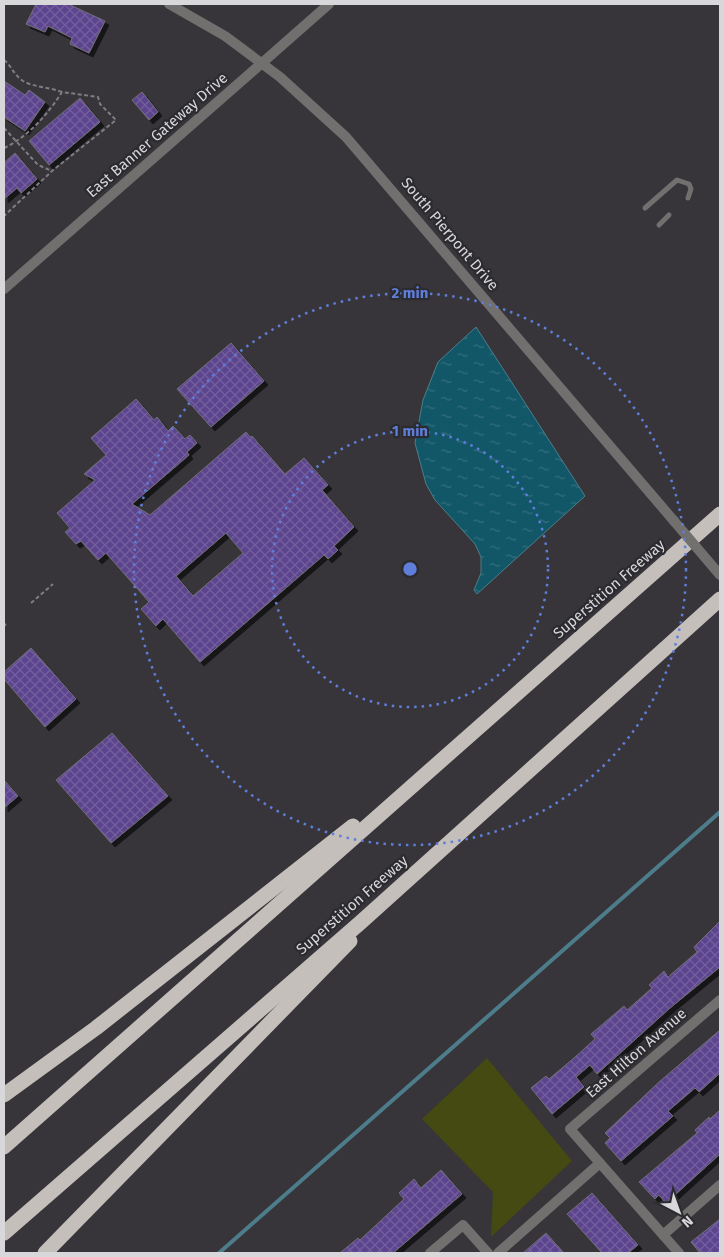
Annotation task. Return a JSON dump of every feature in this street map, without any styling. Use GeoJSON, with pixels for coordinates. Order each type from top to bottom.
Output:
{"type":"FeatureCollection","features":[{"type":"Feature","properties":{"kind":"highway","name":"Superstition Freeway"},"geometry":{"type":"LineString","coordinates":[[4,1147],[720,514]]}},
{"type":"Feature","properties":{"kind":"highway","name":"Superstition Freeway"},"geometry":{"type":"LineString","coordinates":[[4,1233],[361,922],[720,599]]}},
{"type":"Feature","properties":{"kind":"highway"},"geometry":{"type":"LineString","coordinates":[[4,1096],[96,1028],[486,721]]}},
{"type":"Feature","properties":{"kind":"highway"},"geometry":{"type":"LineString","coordinates":[[45,1253],[143,1151],[348,946],[361,922]]}},
{"type":"Feature","properties":{"kind":"street","name":"South Pierpont Drive"},"geometry":{"type":"LineString","coordinates":[[169,4],[225,36],[280,76],[346,137],[720,575]]}},
{"type":"Feature","properties":{"kind":"street","name":"East Banner Gateway Drive"},"geometry":{"type":"LineString","coordinates":[[4,288],[329,4]]}},
{"type":"Feature","properties":{"kind":"street","name":"East Hilton Avenue"},"geometry":{"type":"LineString","coordinates":[[600,1163],[570,1129],[720,1000]]}},
{"type":"Feature","properties":{"kind":"street"},"geometry":{"type":"LineString","coordinates":[[498,1253],[600,1163],[679,1253]]}},
{"type":"Feature","properties":{"kind":"street"},"geometry":{"type":"LineString","coordinates":[[663,1235],[720,1185]]}},
{"type":"Feature","properties":{"kind":"street"},"geometry":{"type":"LineString","coordinates":[[430,1253],[463,1225],[488,1253]]}},
{"type":"Feature","properties":{"kind":"lane"},"geometry":{"type":"LineString","coordinates":[[645,208],[677,180],[689,184],[691,189],[688,198]]}},
{"type":"Feature","properties":{"kind":"lane"},"geometry":{"type":"LineString","coordinates":[[659,225],[669,215]]}},
{"type":"Feature","properties":{"kind":"path"},"geometry":{"type":"LineString","coordinates":[[4,60],[11,72],[30,85],[47,86],[62,92],[98,97],[100,104],[116,120],[52,171],[4,216]]}},
{"type":"Feature","properties":{"kind":"path"},"geometry":{"type":"LineString","coordinates":[[4,148],[23,138],[53,107],[62,92]]}},
{"type":"Feature","properties":{"kind":"path"},"geometry":{"type":"LineString","coordinates":[[4,128],[9,136],[17,141],[38,165],[52,171]]}},
{"type":"Feature","properties":{"kind":"path"},"geometry":{"type":"LineString","coordinates":[[30,603],[53,584]]}},
{"type":"Feature","properties":{"kind":"green space"},"geometry":{"type":"Polygon","coordinates":[[[487,1058],[572,1161],[491,1237],[493,1192],[422,1119],[487,1058]]]}},
{"type":"Feature","properties":{"kind":"water"},"geometry":{"type":"Polygon","coordinates":[[[476,327],[585,496],[477,594],[474,590],[481,573],[481,557],[475,544],[435,500],[426,484],[415,443],[423,400],[438,362],[476,327]]]}},
{"type":"Feature","properties":{"kind":"building"},"geometry":{"type":"Polygon","coordinates":[[[36,4],[68,4],[105,21],[89,53],[70,44],[72,38],[48,26],[45,32],[26,24],[36,4]]]}},
{"type":"Feature","properties":{"kind":"building"},"geometry":{"type":"Polygon","coordinates":[[[4,81],[25,95],[29,90],[45,102],[25,131],[4,117],[4,81]]]}},
{"type":"Feature","properties":{"kind":"building"},"geometry":{"type":"Polygon","coordinates":[[[142,92],[158,112],[149,120],[132,100],[142,92]]]}},
{"type":"Feature","properties":{"kind":"building"},"geometry":{"type":"Polygon","coordinates":[[[80,98],[100,122],[49,165],[29,141],[80,98]]]}},
{"type":"Feature","properties":{"kind":"building"},"geometry":{"type":"Polygon","coordinates":[[[15,153],[37,179],[21,193],[17,188],[4,199],[4,163],[15,153]]]}},
{"type":"Feature","properties":{"kind":"building"},"geometry":{"type":"Polygon","coordinates":[[[231,343],[264,381],[211,427],[177,389],[231,343]]]}},
{"type":"Feature","properties":{"kind":"building"},"geometry":{"type":"Polygon","coordinates":[[[136,399],[154,420],[157,417],[168,431],[173,426],[185,439],[190,435],[197,443],[187,452],[189,455],[132,504],[150,515],[246,432],[250,437],[252,436],[285,474],[304,458],[328,485],[322,490],[354,527],[334,546],[338,550],[328,559],[324,555],[200,662],[163,619],[156,626],[141,609],[149,602],[106,553],[98,560],[81,541],[76,544],[65,532],[70,528],[57,513],[95,480],[84,474],[106,455],[91,438],[136,399]],[[226,533],[176,576],[193,596],[243,553],[226,533]]]}},
{"type":"Feature","properties":{"kind":"building"},"geometry":{"type":"Polygon","coordinates":[[[31,648],[76,699],[45,727],[4,679],[4,672],[31,648]]]}},
{"type":"Feature","properties":{"kind":"building"},"geometry":{"type":"Polygon","coordinates":[[[112,733],[168,796],[111,843],[56,780],[112,733]]]}},
{"type":"Feature","properties":{"kind":"building"},"geometry":{"type":"Polygon","coordinates":[[[4,780],[18,796],[4,808],[4,780]]]}},
{"type":"Feature","properties":{"kind":"building"},"geometry":{"type":"Polygon","coordinates":[[[720,921],[720,967],[670,1008],[597,1074],[590,1065],[576,1077],[584,1087],[552,1114],[531,1088],[546,1076],[549,1079],[574,1058],[595,1039],[591,1034],[624,1006],[627,1010],[652,988],[649,985],[664,971],[668,977],[697,952],[694,947],[720,921]]]}},
{"type":"Feature","properties":{"kind":"building"},"geometry":{"type":"Polygon","coordinates":[[[720,1030],[720,1073],[699,1092],[695,1088],[668,1111],[673,1116],[621,1161],[605,1143],[610,1138],[605,1133],[659,1082],[720,1030]]]}},
{"type":"Feature","properties":{"kind":"building"},"geometry":{"type":"Polygon","coordinates":[[[720,1110],[720,1154],[666,1203],[659,1195],[655,1199],[639,1182],[697,1133],[695,1130],[709,1117],[710,1119],[720,1110]]]}},
{"type":"Feature","properties":{"kind":"building"},"geometry":{"type":"Polygon","coordinates":[[[441,1170],[462,1194],[393,1253],[340,1253],[358,1238],[360,1240],[404,1199],[399,1193],[414,1179],[421,1188],[441,1170]]]}},
{"type":"Feature","properties":{"kind":"building"},"geometry":{"type":"Polygon","coordinates":[[[592,1193],[638,1245],[628,1253],[602,1253],[567,1214],[592,1193]]]}},
{"type":"Feature","properties":{"kind":"building"},"geometry":{"type":"Polygon","coordinates":[[[720,1219],[720,1253],[700,1253],[691,1242],[720,1219]]]}},
{"type":"Feature","properties":{"kind":"building"},"geometry":{"type":"Polygon","coordinates":[[[546,1233],[564,1253],[523,1253],[546,1233]]]}},
{"type":"Feature","properties":{"kind":"waterway"},"geometry":{"type":"LineString","coordinates":[[219,1253],[720,812]]}}]}
